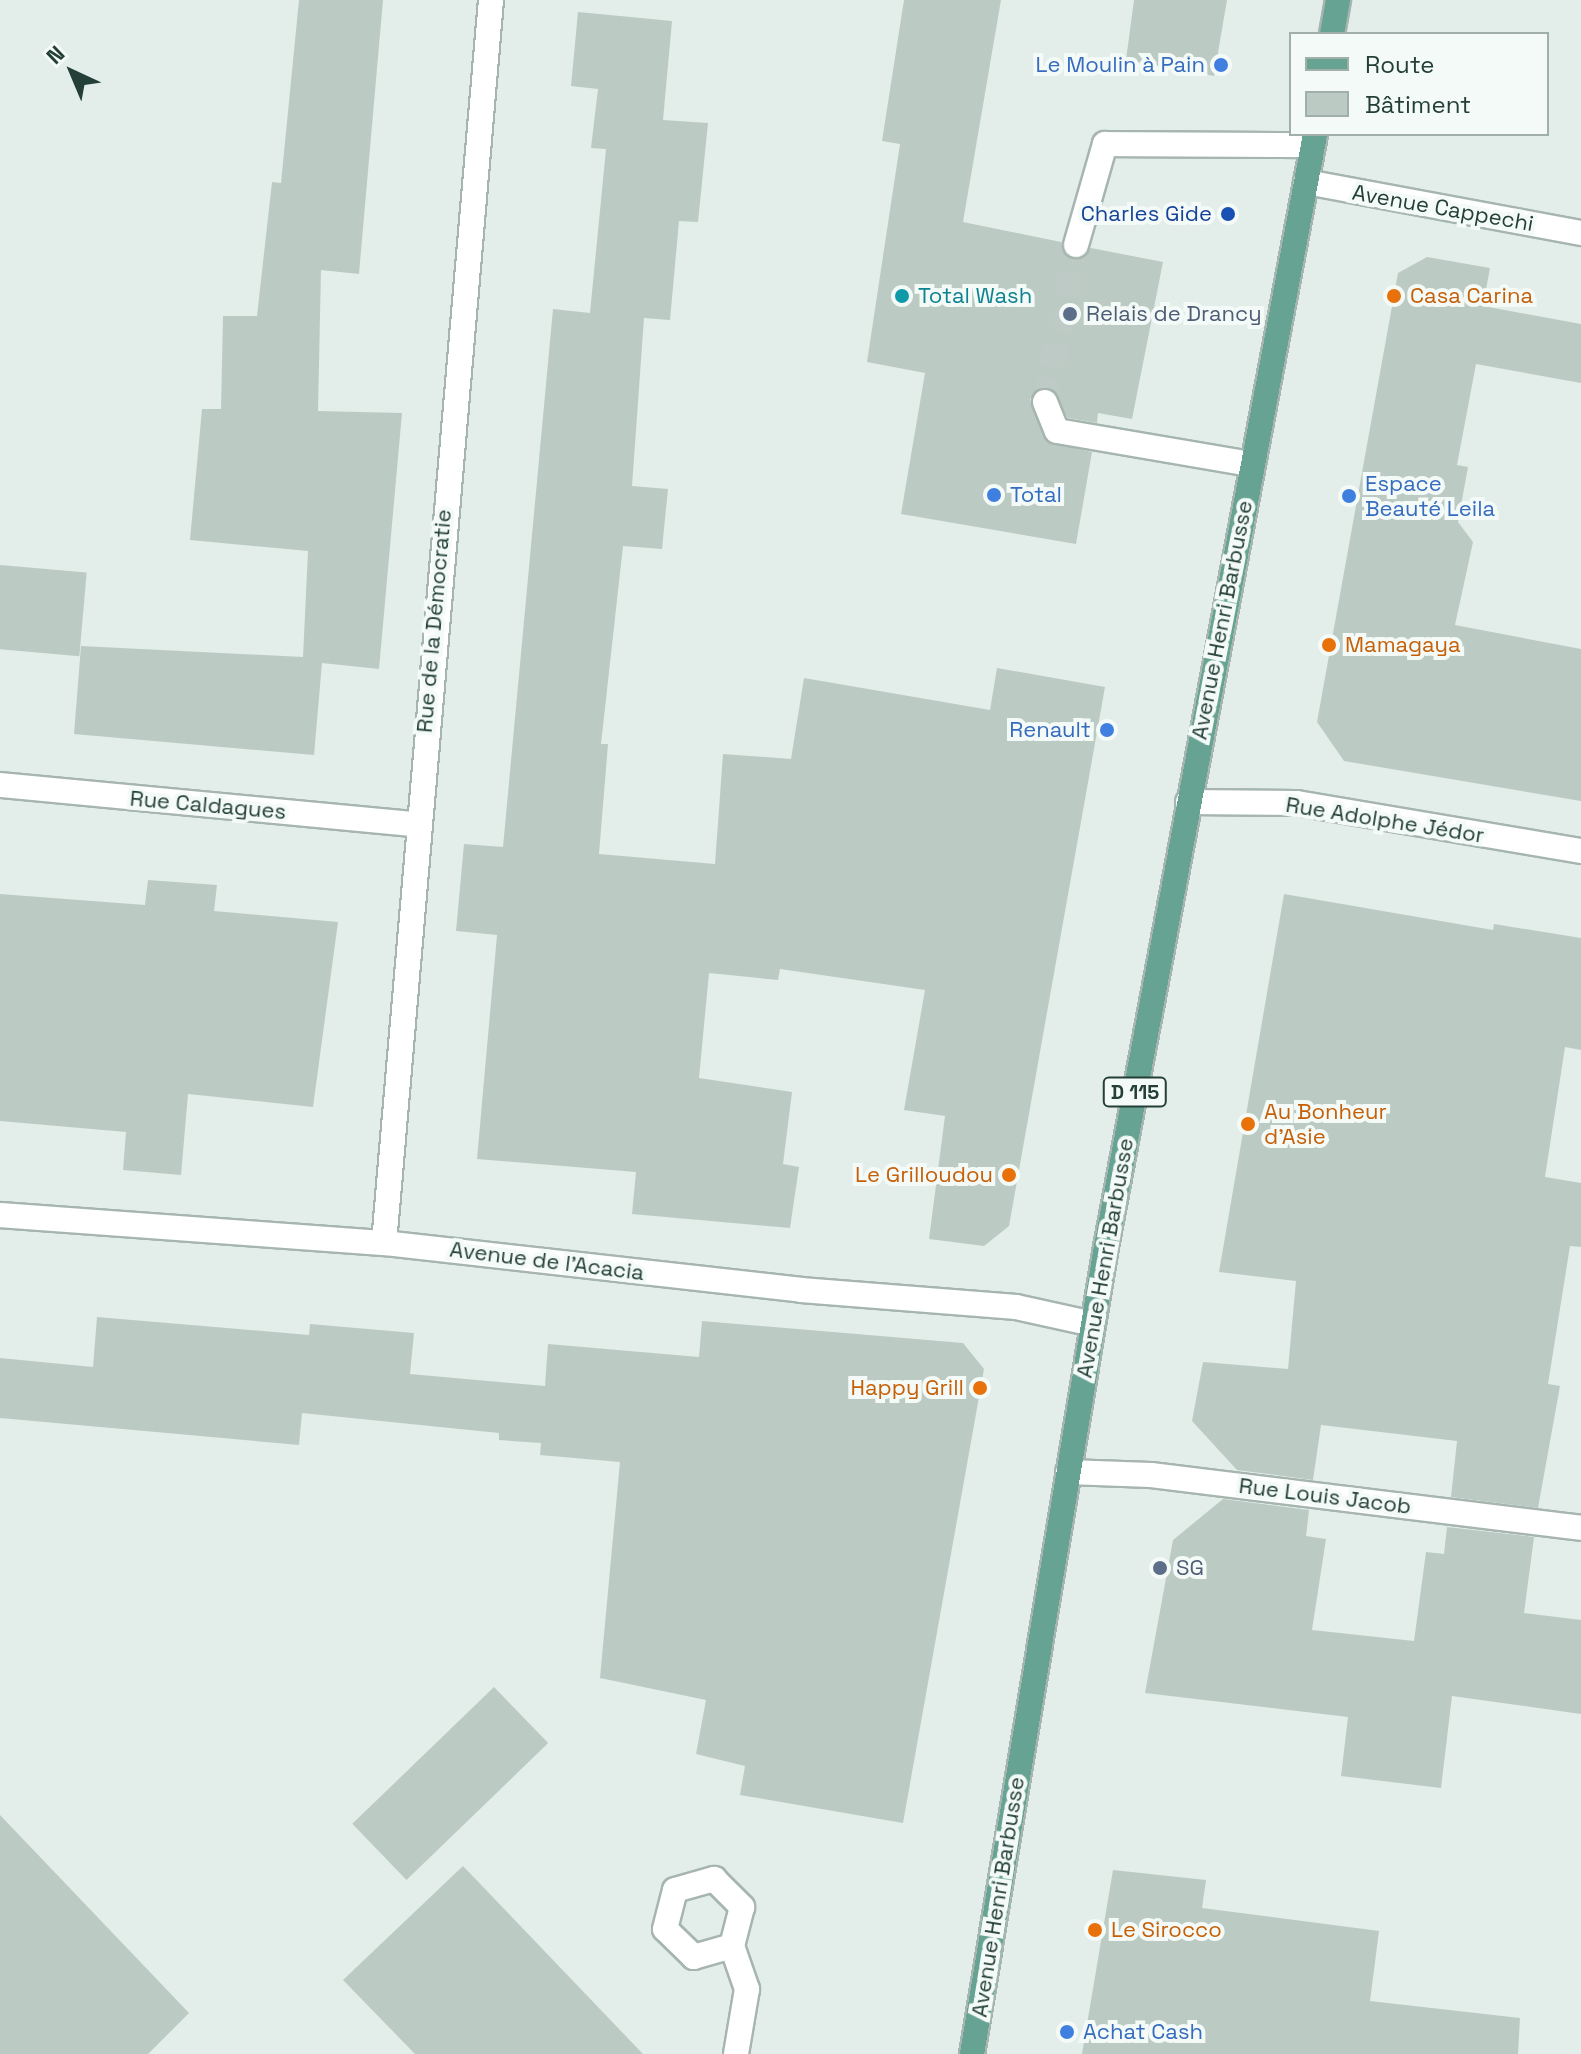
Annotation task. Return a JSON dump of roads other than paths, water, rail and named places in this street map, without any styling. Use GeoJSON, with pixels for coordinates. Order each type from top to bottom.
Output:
{"type":"FeatureCollection","features":[{"type":"Feature","properties":{"kind":"main road"},"geometry":{"type":"LineString","coordinates":[[1332,32],[1338,0]]}},
{"type":"Feature","properties":{"kind":"main road","name":"Avenue Henri Barbusse"},"geometry":{"type":"LineString","coordinates":[[972,2054],[1093,1324],[1251,464],[1314,140]]}},
{"type":"Feature","properties":{"kind":"street","name":"Rue de la Démocratie"},"geometry":{"type":"LineString","coordinates":[[384,1243],[416,824],[491,0]]}},
{"type":"Feature","properties":{"kind":"street"},"geometry":{"type":"LineString","coordinates":[[1076,245],[1105,144],[1314,140]]}},
{"type":"Feature","properties":{"kind":"street","name":"Avenue Cappechi"},"geometry":{"type":"LineString","coordinates":[[1306,182],[1581,233]]}},
{"type":"Feature","properties":{"kind":"street"},"geometry":{"type":"LineString","coordinates":[[1045,402],[1057,431],[1251,464]]}},
{"type":"Feature","properties":{"kind":"street","name":"Rue Caldagues"},"geometry":{"type":"LineString","coordinates":[[0,785],[416,824]]}},
{"type":"Feature","properties":{"kind":"street","name":"Rue Adolphe Jédor"},"geometry":{"type":"LineString","coordinates":[[1188,802],[1297,803],[1581,851]]}},
{"type":"Feature","properties":{"kind":"street","name":"Avenue de l'Acacia"},"geometry":{"type":"LineString","coordinates":[[0,1215],[384,1243],[801,1290],[1016,1307],[1093,1324]]}},
{"type":"Feature","properties":{"kind":"street","name":"Rue Louis Jacob"},"geometry":{"type":"LineString","coordinates":[[1068,1472],[1151,1475],[1581,1528]]}},
{"type":"Feature","properties":{"kind":"street"},"geometry":{"type":"LineString","coordinates":[[732,1946],[747,1989],[736,2054]]}},
{"type":"Feature","properties":{"kind":"tunnel"},"geometry":{"type":"LineString","coordinates":[[1045,402],[1076,245]]}},
{"type":"Feature","properties":{"kind":"place","name":"Le Moulin à Pain"},"geometry":{"type":"Point","coordinates":[1221,65]}},
{"type":"Feature","properties":{"kind":"place","name":"Charles Gide"},"geometry":{"type":"Point","coordinates":[1228,214]}},
{"type":"Feature","properties":{"kind":"place","name":"Total Wash"},"geometry":{"type":"Point","coordinates":[902,296]}},
{"type":"Feature","properties":{"kind":"place","name":"Casa Carina"},"geometry":{"type":"Point","coordinates":[1394,296]}},
{"type":"Feature","properties":{"kind":"place","name":"Relais de Drancy"},"geometry":{"type":"Point","coordinates":[1070,314]}},
{"type":"Feature","properties":{"kind":"place","name":"Total"},"geometry":{"type":"Point","coordinates":[994,495]}},
{"type":"Feature","properties":{"kind":"place","name":"Espace Beauté Leila"},"geometry":{"type":"Point","coordinates":[1349,496]}},
{"type":"Feature","properties":{"kind":"place","name":"Mamagaya"},"geometry":{"type":"Point","coordinates":[1329,645]}},
{"type":"Feature","properties":{"kind":"place","name":"Renault"},"geometry":{"type":"Point","coordinates":[1107,730]}},
{"type":"Feature","properties":{"kind":"place","name":"Au Bonheur d'Asie"},"geometry":{"type":"Point","coordinates":[1248,1124]}},
{"type":"Feature","properties":{"kind":"place","name":"Le Grilloudou"},"geometry":{"type":"Point","coordinates":[1009,1175]}},
{"type":"Feature","properties":{"kind":"place","name":"Happy Grill"},"geometry":{"type":"Point","coordinates":[980,1388]}},
{"type":"Feature","properties":{"kind":"place","name":"SG"},"geometry":{"type":"Point","coordinates":[1160,1568]}},
{"type":"Feature","properties":{"kind":"place","name":"Le Sirocco"},"geometry":{"type":"Point","coordinates":[1095,1930]}},
{"type":"Feature","properties":{"kind":"place","name":"Achat Cash"},"geometry":{"type":"Point","coordinates":[1067,2032]}}]}
